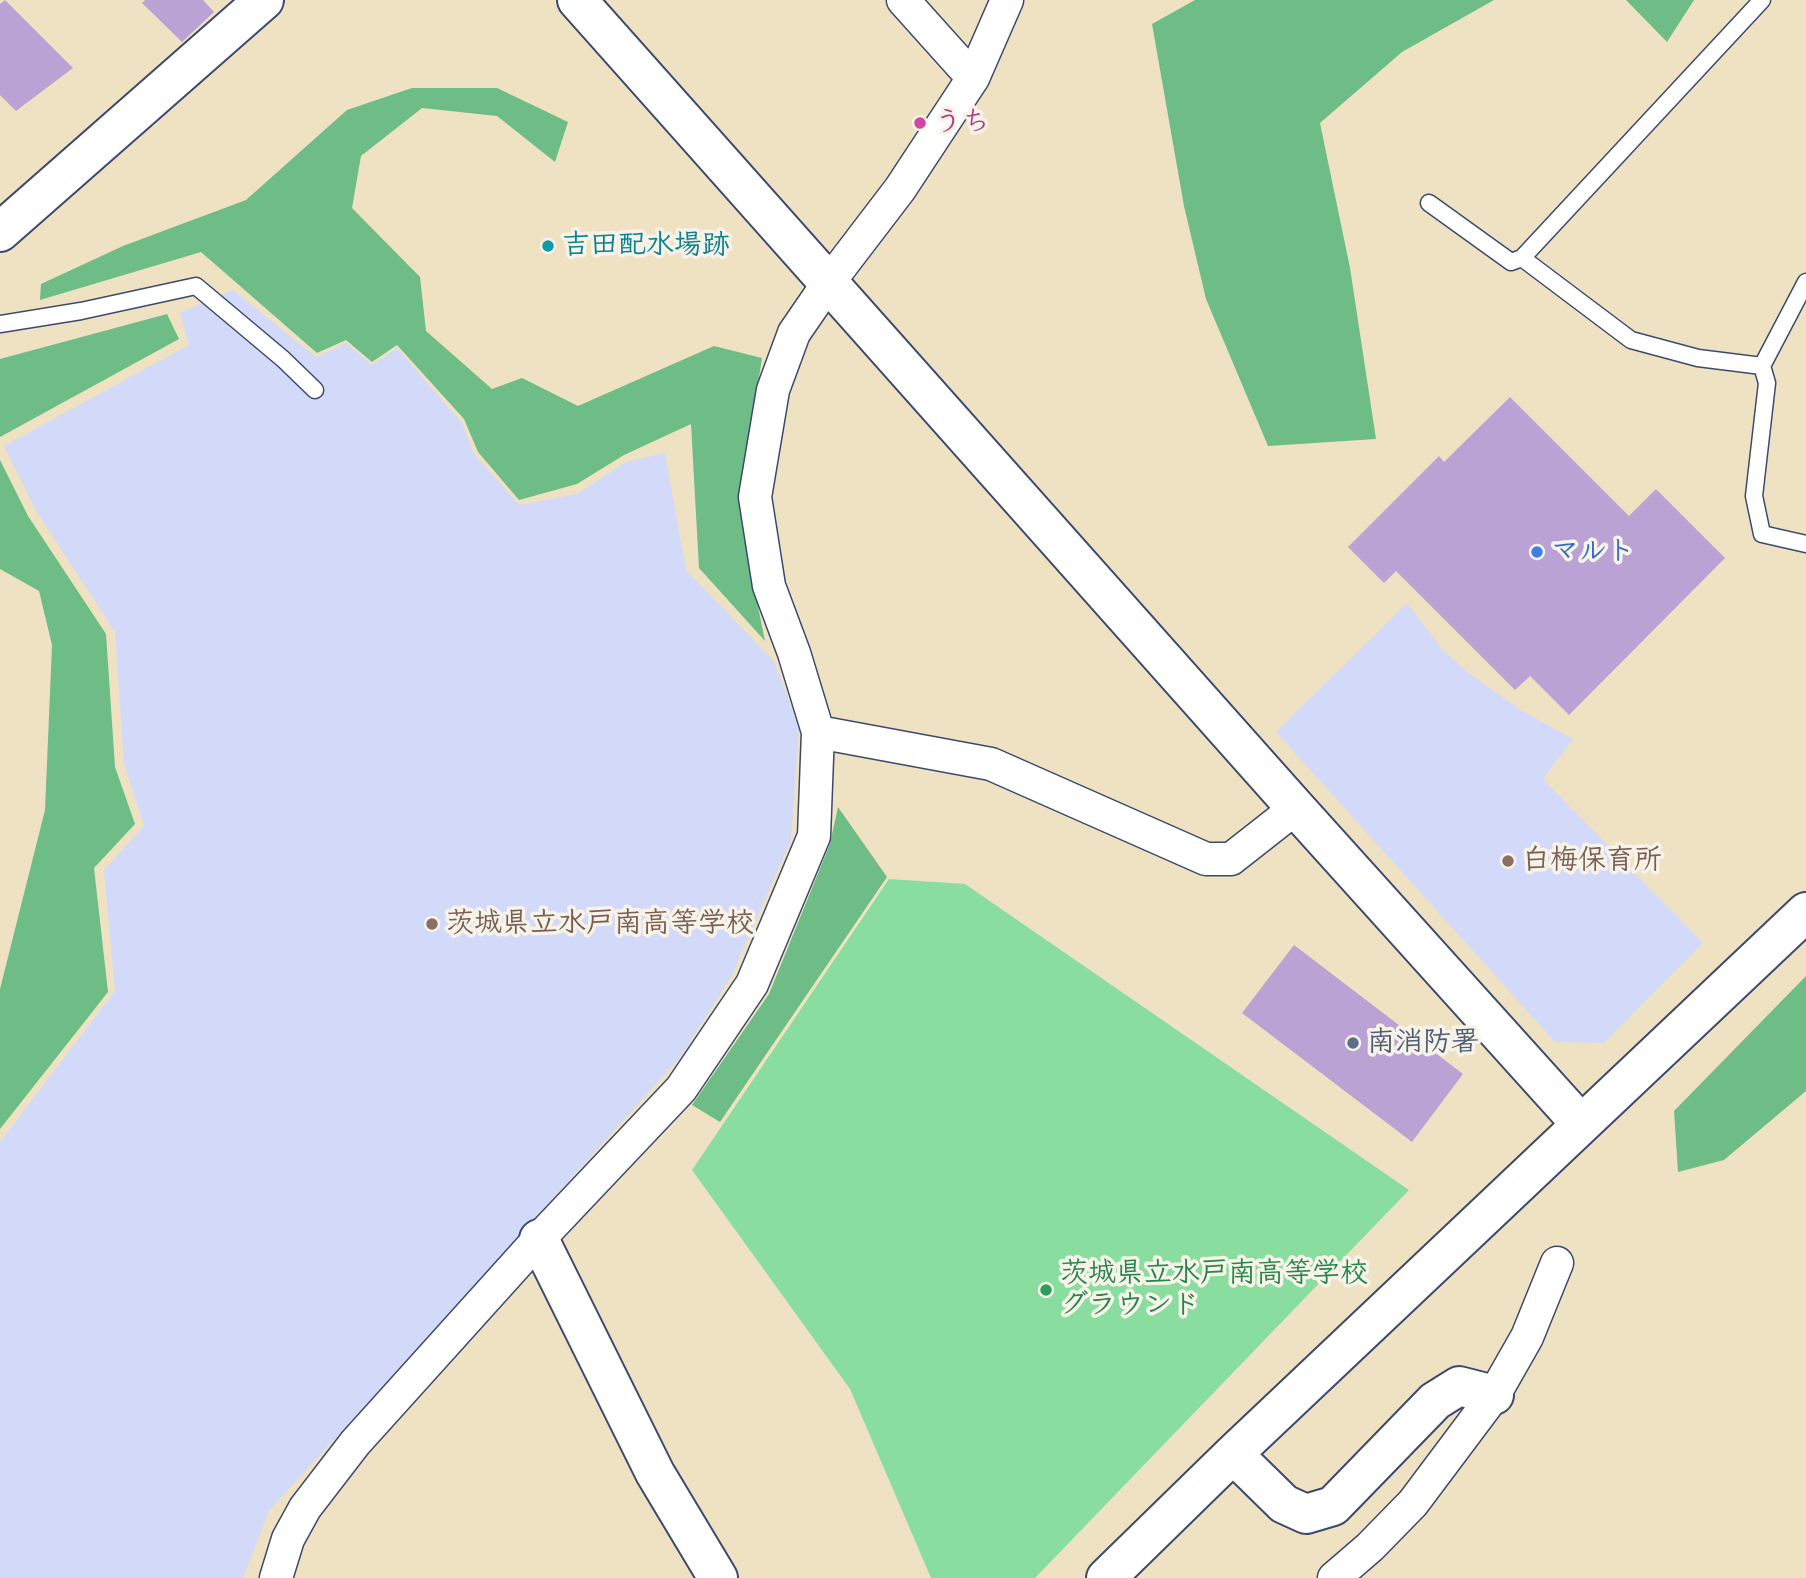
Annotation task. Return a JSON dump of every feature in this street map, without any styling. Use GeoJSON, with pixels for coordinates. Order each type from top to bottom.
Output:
{"type":"FeatureCollection","features":[{"type":"Feature","properties":{"kind":"street"},"geometry":{"type":"LineString","coordinates":[[577,0],[1581,1124]]}},
{"type":"Feature","properties":{"kind":"street"},"geometry":{"type":"LineString","coordinates":[[903,0],[973,78]]}},
{"type":"Feature","properties":{"kind":"street"},"geometry":{"type":"LineString","coordinates":[[276,1578],[288,1539],[305,1508],[355,1443],[539,1239],[681,1089],[751,984],[814,836],[818,733],[794,653],[769,586],[755,497],[773,390],[794,333],[900,189],[973,78],[1007,0]]}},
{"type":"Feature","properties":{"kind":"street"},"geometry":{"type":"LineString","coordinates":[[0,232],[258,2]]}},
{"type":"Feature","properties":{"kind":"street"},"geometry":{"type":"LineString","coordinates":[[818,733],[991,764],[1206,859],[1231,859],[1296,808]]}},
{"type":"Feature","properties":{"kind":"street"},"geometry":{"type":"LineString","coordinates":[[1106,1578],[1233,1454],[1806,912]]}},
{"type":"Feature","properties":{"kind":"street"},"geometry":{"type":"LineString","coordinates":[[539,1239],[655,1473],[718,1578]]}},
{"type":"Feature","properties":{"kind":"street"},"geometry":{"type":"LineString","coordinates":[[1334,1578],[1370,1547],[1413,1503],[1494,1395],[1527,1337],[1557,1263]]}},
{"type":"Feature","properties":{"kind":"street"},"geometry":{"type":"LineString","coordinates":[[1233,1454],[1284,1504],[1306,1514],[1333,1506],[1435,1401],[1458,1385],[1494,1395]]}},
{"type":"Feature","properties":{"kind":"lane"},"geometry":{"type":"LineString","coordinates":[[1429,203],[1511,262],[1521,258],[1762,0]]}},
{"type":"Feature","properties":{"kind":"lane"},"geometry":{"type":"LineString","coordinates":[[1521,258],[1632,340],[1698,358],[1762,366]]}},
{"type":"Feature","properties":{"kind":"lane"},"geometry":{"type":"LineString","coordinates":[[1806,282],[1762,366],[1767,383],[1754,496],[1762,534],[1806,544]]}},
{"type":"Feature","properties":{"kind":"lane"},"geometry":{"type":"LineString","coordinates":[[0,324],[80,311],[196,286],[283,359],[315,390]]}},
{"type":"Feature","properties":{"kind":"shaded area","name":"茨城県立水戸南高等学校"},"geometry":{"type":"Polygon","coordinates":[[[233,290],[316,357],[346,343],[372,365],[397,348],[462,423],[474,454],[519,505],[577,494],[626,462],[665,453],[686,570],[774,661],[799,728],[791,840],[731,977],[679,1059],[269,1511],[243,1578],[0,1578],[0,1142],[115,991],[104,870],[144,826],[124,763],[115,632],[37,512],[4,446],[189,345],[180,313],[233,290]]]}},
{"type":"Feature","properties":{"kind":"shaded area","name":"白梅保育所"},"geometry":{"type":"Polygon","coordinates":[[[1407,603],[1443,650],[1466,671],[1519,709],[1573,739],[1543,779],[1703,943],[1604,1043],[1555,1042],[1276,732],[1407,603]]]}},
{"type":"Feature","properties":{"kind":"green space"},"geometry":{"type":"Polygon","coordinates":[[[1195,0],[1494,0],[1402,52],[1320,123],[1350,268],[1376,439],[1268,446],[1206,299],[1184,206],[1152,24],[1195,0]]]}},
{"type":"Feature","properties":{"kind":"green space"},"geometry":{"type":"Polygon","coordinates":[[[1626,0],[1694,0],[1667,42],[1626,0]]]}},
{"type":"Feature","properties":{"kind":"green space"},"geometry":{"type":"Polygon","coordinates":[[[412,88],[497,88],[568,122],[555,162],[497,116],[422,108],[361,156],[352,208],[420,277],[426,331],[492,389],[522,378],[578,406],[714,346],[762,358],[743,479],[745,542],[765,641],[699,568],[691,424],[624,455],[577,484],[519,500],[478,452],[464,419],[397,345],[372,362],[346,340],[317,353],[201,252],[40,300],[41,284],[123,246],[246,200],[347,110],[412,88]]]}},
{"type":"Feature","properties":{"kind":"green space"},"geometry":{"type":"Polygon","coordinates":[[[167,314],[179,339],[0,437],[0,359],[167,314]]]}},
{"type":"Feature","properties":{"kind":"green space"},"geometry":{"type":"Polygon","coordinates":[[[0,460],[28,516],[106,634],[115,767],[135,824],[94,868],[108,992],[0,1129],[0,989],[45,810],[52,645],[39,591],[0,569],[0,460]]]}},
{"type":"Feature","properties":{"kind":"green space"},"geometry":{"type":"Polygon","coordinates":[[[838,807],[887,877],[720,1122],[692,1105],[769,994],[830,844],[838,807]]]}},
{"type":"Feature","properties":{"kind":"green space","name":"茨城県立水戸南高等学校 グラウンド"},"geometry":{"type":"Polygon","coordinates":[[[889,879],[965,884],[1409,1190],[1035,1578],[931,1578],[850,1389],[692,1170],[889,879]]]}},
{"type":"Feature","properties":{"kind":"green space"},"geometry":{"type":"Polygon","coordinates":[[[1806,976],[1806,1091],[1724,1160],[1678,1172],[1674,1111],[1806,976]]]}},
{"type":"Feature","properties":{"kind":"building"},"geometry":{"type":"Polygon","coordinates":[[[5,0],[73,68],[16,111],[0,95],[0,4],[5,0]]]}},
{"type":"Feature","properties":{"kind":"building"},"geometry":{"type":"Polygon","coordinates":[[[145,0],[203,0],[214,12],[182,42],[142,3],[145,0]]]}},
{"type":"Feature","properties":{"kind":"building","name":"マルト"},"geometry":{"type":"Polygon","coordinates":[[[1510,397],[1629,516],[1656,489],[1725,558],[1569,715],[1530,676],[1515,690],[1396,571],[1384,583],[1348,547],[1439,456],[1444,462],[1510,397]]]}},
{"type":"Feature","properties":{"kind":"building","name":"南消防署"},"geometry":{"type":"Polygon","coordinates":[[[1294,945],[1463,1074],[1412,1142],[1242,1013],[1294,945]]]}},
{"type":"Feature","properties":{"kind":"place","name":"うち"},"geometry":{"type":"Point","coordinates":[920,123]}},
{"type":"Feature","properties":{"kind":"place","name":"吉田配水場跡"},"geometry":{"type":"Point","coordinates":[548,246]}},
{"type":"Feature","properties":{"kind":"place","name":"マルト"},"geometry":{"type":"Point","coordinates":[1537,552]}},
{"type":"Feature","properties":{"kind":"place","name":"白梅保育所"},"geometry":{"type":"Point","coordinates":[1508,861]}},
{"type":"Feature","properties":{"kind":"place","name":"茨城県立水戸南高等学校"},"geometry":{"type":"Point","coordinates":[432,924]}},
{"type":"Feature","properties":{"kind":"place","name":"南消防署"},"geometry":{"type":"Point","coordinates":[1353,1043]}},
{"type":"Feature","properties":{"kind":"place","name":"茨城県立水戸南高等学校 グラウンド"},"geometry":{"type":"Point","coordinates":[1046,1290]}}]}
